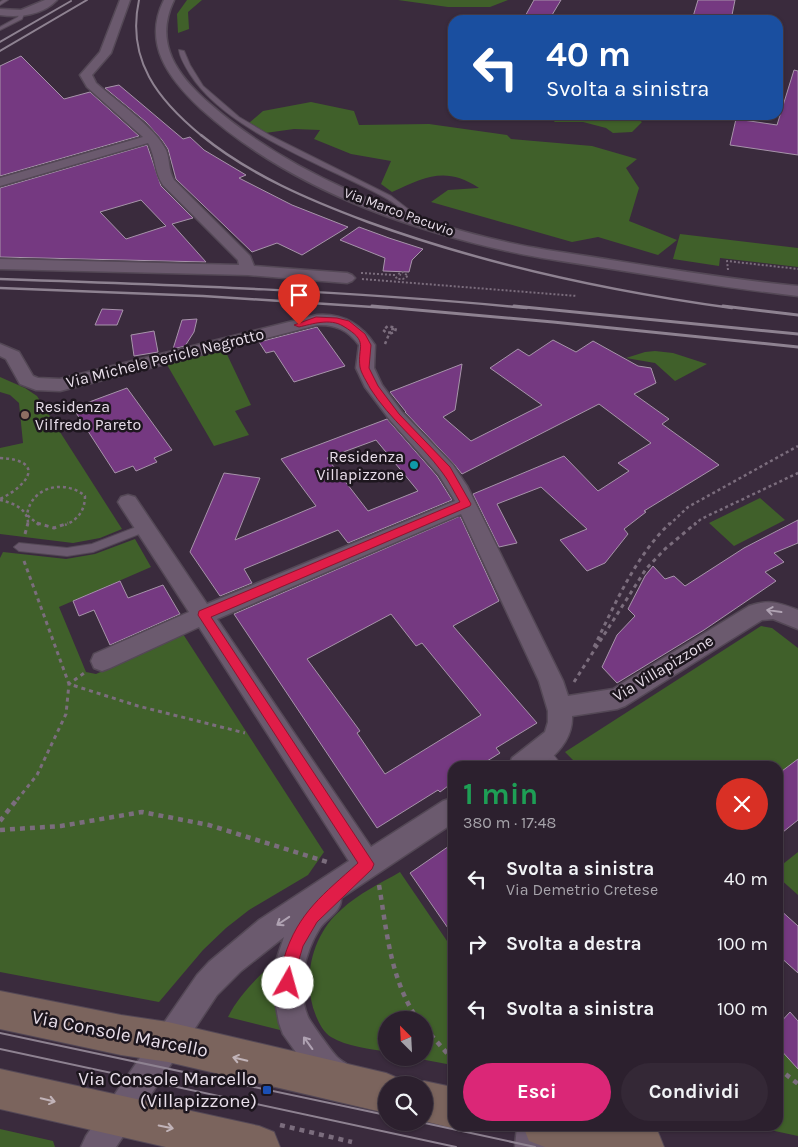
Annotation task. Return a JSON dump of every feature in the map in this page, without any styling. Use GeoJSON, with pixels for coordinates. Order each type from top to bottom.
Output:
{"type":"FeatureCollection","features":[{"type":"Feature","properties":{"kind":"main road","name":"Via Console Marcello"},"geometry":{"type":"LineString","coordinates":[[0,1010],[121,1035],[168,1042],[371,1090]]}},
{"type":"Feature","properties":{"kind":"main road"},"geometry":{"type":"LineString","coordinates":[[0,1089],[107,1132],[259,1147]]}},
{"type":"Feature","properties":{"kind":"main road"},"geometry":{"type":"LineString","coordinates":[[433,1103],[448,1106]]}},
{"type":"Feature","properties":{"kind":"main road"},"geometry":{"type":"LineString","coordinates":[[568,1131],[643,1147]]}},
{"type":"Feature","properties":{"kind":"street"},"geometry":{"type":"LineString","coordinates":[[0,12],[22,14],[34,11],[52,0]]}},
{"type":"Feature","properties":{"kind":"street"},"geometry":{"type":"LineString","coordinates":[[125,0],[105,53],[86,75],[92,85],[152,138],[160,152],[164,176],[245,259],[248,270]]}},
{"type":"Feature","properties":{"kind":"street","name":"Via Marco Pacuvio"},"geometry":{"type":"LineString","coordinates":[[169,0],[159,23],[160,40],[164,54],[182,85],[214,116],[250,144],[292,169],[357,198],[420,221],[508,247],[738,278],[798,291]]}},
{"type":"Feature","properties":{"kind":"street"},"geometry":{"type":"LineString","coordinates":[[0,182],[152,138]]}},
{"type":"Feature","properties":{"kind":"street"},"geometry":{"type":"LineString","coordinates":[[0,264],[248,270],[265,273],[347,278]]}},
{"type":"Feature","properties":{"kind":"street","name":"Via Michele Pericle Negrotto"},"geometry":{"type":"LineString","coordinates":[[0,350],[13,356],[26,380],[49,386],[316,320],[337,320],[346,323],[361,336],[367,345],[365,368],[374,387],[396,416],[446,470],[466,504],[546,672],[560,707]]}},
{"type":"Feature","properties":{"kind":"street"},"geometry":{"type":"LineString","coordinates":[[128,502],[373,874]]}},
{"type":"Feature","properties":{"kind":"street"},"geometry":{"type":"LineString","coordinates":[[102,661],[204,615],[466,504]]}},
{"type":"Feature","properties":{"kind":"street","name":"Via Villapizzone"},"geometry":{"type":"LineString","coordinates":[[560,707],[617,699],[757,612],[774,610],[798,620]]}},
{"type":"Feature","properties":{"kind":"street"},"geometry":{"type":"LineString","coordinates":[[549,759],[553,742],[559,731],[560,707]]}},
{"type":"Feature","properties":{"kind":"street"},"geometry":{"type":"LineString","coordinates":[[371,1090],[326,1068],[294,1023],[289,995],[288,970],[296,943],[311,917],[373,874],[448,813]]}},
{"type":"Feature","properties":{"kind":"street"},"geometry":{"type":"LineString","coordinates":[[107,1132],[207,985],[228,962],[256,939],[373,874]]}},
{"type":"Feature","properties":{"kind":"street"},"geometry":{"type":"LineString","coordinates":[[531,1147],[533,1131]]}},
{"type":"Feature","properties":{"kind":"lane"},"geometry":{"type":"LineString","coordinates":[[0,4],[6,0]]}},
{"type":"Feature","properties":{"kind":"lane"},"geometry":{"type":"LineString","coordinates":[[0,29],[20,18],[22,14]]}},
{"type":"Feature","properties":{"kind":"lane"},"geometry":{"type":"LineString","coordinates":[[181,51],[187,66],[202,87],[237,118],[277,142],[388,197],[420,221]]}},
{"type":"Feature","properties":{"kind":"lane"},"geometry":{"type":"LineString","coordinates":[[20,547],[67,552],[94,548],[144,528]]}},
{"type":"Feature","properties":{"kind":"path"},"geometry":{"type":"LineString","coordinates":[[738,278],[728,270],[728,261],[798,269]]}},
{"type":"Feature","properties":{"kind":"path"},"geometry":{"type":"LineString","coordinates":[[401,276],[398,274],[403,272],[408,276],[396,279],[395,275],[349,272],[347,278],[577,296]]}},
{"type":"Feature","properties":{"kind":"path"},"geometry":{"type":"LineString","coordinates":[[389,334],[395,332],[396,328],[388,326],[383,330],[386,333],[392,332],[393,329],[390,329]]}},
{"type":"Feature","properties":{"kind":"path"},"geometry":{"type":"LineString","coordinates":[[798,446],[688,507],[654,540],[620,593],[588,659],[646,569],[677,538],[701,519],[798,473]]}},
{"type":"Feature","properties":{"kind":"path"},"geometry":{"type":"LineString","coordinates":[[0,458],[11,457],[22,461],[28,468],[28,477],[22,487],[0,500]]}},
{"type":"Feature","properties":{"kind":"path"},"geometry":{"type":"LineString","coordinates":[[0,500],[10,502],[20,508],[27,515],[33,523],[43,527],[57,528],[70,523],[81,515],[87,506],[87,497],[81,490],[71,486],[51,488],[34,497],[28,506],[27,515],[29,525],[20,547]]}},
{"type":"Feature","properties":{"kind":"path"},"geometry":{"type":"LineString","coordinates":[[0,821],[37,774],[66,714],[69,684]]}},
{"type":"Feature","properties":{"kind":"path"},"geometry":{"type":"LineString","coordinates":[[0,830],[61,826],[142,812],[209,825],[327,862]]}},
{"type":"Feature","properties":{"kind":"path"},"geometry":{"type":"LineString","coordinates":[[373,874],[391,958],[399,985],[413,1011]]}},
{"type":"Feature","properties":{"kind":"path"},"geometry":{"type":"LineString","coordinates":[[433,1038],[448,1055]]}},
{"type":"Feature","properties":{"kind":"path"},"geometry":{"type":"LineString","coordinates":[[783,1072],[798,1084]]}},
{"type":"Feature","properties":{"kind":"green space"},"geometry":{"type":"Polygon","coordinates":[[[187,0],[202,0],[188,12],[189,29],[178,33],[177,14],[187,0]]]}},
{"type":"Feature","properties":{"kind":"green space"},"geometry":{"type":"Polygon","coordinates":[[[398,0],[508,0],[490,7],[448,7],[398,0]]]}},
{"type":"Feature","properties":{"kind":"green space"},"geometry":{"type":"Polygon","coordinates":[[[311,102],[354,111],[359,125],[429,124],[507,135],[511,139],[592,146],[637,159],[626,168],[639,188],[629,221],[677,240],[658,255],[598,237],[572,242],[431,202],[448,190],[479,188],[467,181],[456,177],[436,176],[415,182],[392,192],[381,184],[391,161],[351,154],[314,139],[320,130],[294,129],[265,133],[249,123],[263,111],[311,102]]]}},
{"type":"Feature","properties":{"kind":"green space"},"geometry":{"type":"Polygon","coordinates":[[[552,120],[639,120],[642,122],[632,132],[613,133],[606,128],[583,122],[555,122],[552,120]]]}},
{"type":"Feature","properties":{"kind":"green space"},"geometry":{"type":"Polygon","coordinates":[[[680,234],[798,248],[798,267],[720,258],[719,266],[673,259],[680,234]]]}},
{"type":"Feature","properties":{"kind":"green space"},"geometry":{"type":"Polygon","coordinates":[[[223,346],[251,405],[235,411],[249,435],[214,446],[166,363],[223,346]]]}},
{"type":"Feature","properties":{"kind":"green space"},"geometry":{"type":"Polygon","coordinates":[[[655,351],[673,353],[707,364],[675,381],[655,363],[626,358],[655,351]]]}},
{"type":"Feature","properties":{"kind":"green space"},"geometry":{"type":"Polygon","coordinates":[[[0,377],[25,388],[37,396],[122,529],[100,538],[73,543],[0,534],[0,448],[23,443],[19,403],[10,395],[0,392],[0,377]]]}},
{"type":"Feature","properties":{"kind":"green space"},"geometry":{"type":"Polygon","coordinates":[[[760,498],[785,520],[734,546],[709,523],[760,498]]]}},
{"type":"Feature","properties":{"kind":"green space"},"geometry":{"type":"Polygon","coordinates":[[[135,539],[151,567],[59,607],[86,672],[96,674],[183,634],[324,852],[308,875],[249,910],[226,928],[203,950],[159,1002],[0,972],[0,558],[3,552],[66,559],[95,554],[135,539]]]}},
{"type":"Feature","properties":{"kind":"green space"},"geometry":{"type":"Polygon","coordinates":[[[761,626],[772,628],[798,648],[798,759],[783,770],[783,761],[574,761],[565,752],[761,626]]]}},
{"type":"Feature","properties":{"kind":"green space"},"geometry":{"type":"Polygon","coordinates":[[[798,852],[798,895],[783,882],[783,864],[798,852]]]}},
{"type":"Feature","properties":{"kind":"green space"},"geometry":{"type":"Polygon","coordinates":[[[400,872],[448,940],[448,1064],[433,1061],[433,1011],[378,1011],[378,1050],[337,1040],[326,1033],[320,1025],[312,1002],[310,988],[312,958],[323,931],[332,919],[355,898],[400,872]]]}},
{"type":"Feature","properties":{"kind":"green space"},"geometry":{"type":"Polygon","coordinates":[[[282,954],[284,1031],[228,1017],[239,999],[282,954]]]}},
{"type":"Feature","properties":{"kind":"green space"},"geometry":{"type":"Polygon","coordinates":[[[783,1052],[798,1069],[798,1136],[774,1131],[783,1131],[783,1052]]]}},
{"type":"Feature","properties":{"kind":"green space"},"geometry":{"type":"Polygon","coordinates":[[[0,1129],[53,1141],[55,1147],[0,1147],[0,1129]]]}},
{"type":"Feature","properties":{"kind":"building"},"geometry":{"type":"Polygon","coordinates":[[[534,0],[561,0],[552,15],[526,15],[534,0]]]}},
{"type":"Feature","properties":{"kind":"building"},"geometry":{"type":"Polygon","coordinates":[[[698,0],[735,0],[732,15],[694,15],[698,0]]]}},
{"type":"Feature","properties":{"kind":"building"},"geometry":{"type":"Polygon","coordinates":[[[21,56],[64,99],[90,92],[139,136],[0,176],[0,66],[21,56]]]}},
{"type":"Feature","properties":{"kind":"building"},"geometry":{"type":"Polygon","coordinates":[[[794,70],[798,71],[798,155],[730,145],[736,120],[777,125],[779,120],[783,120],[783,106],[794,70]]]}},
{"type":"Feature","properties":{"kind":"building"},"geometry":{"type":"Polygon","coordinates":[[[119,85],[183,139],[190,137],[204,150],[246,175],[239,178],[292,205],[348,227],[302,255],[277,243],[252,252],[176,179],[168,149],[162,140],[146,122],[105,88],[119,85]]]}},
{"type":"Feature","properties":{"kind":"building"},"geometry":{"type":"Polygon","coordinates":[[[147,145],[161,186],[193,218],[172,224],[206,262],[0,257],[0,188],[147,145]],[[141,200],[100,212],[126,239],[166,226],[141,200]]]}},
{"type":"Feature","properties":{"kind":"building"},"geometry":{"type":"Polygon","coordinates":[[[359,227],[423,249],[412,260],[409,272],[383,271],[385,258],[340,240],[359,227]]]}},
{"type":"Feature","properties":{"kind":"building"},"geometry":{"type":"Polygon","coordinates":[[[102,309],[123,310],[117,325],[95,325],[102,309]]]}},
{"type":"Feature","properties":{"kind":"building"},"geometry":{"type":"Polygon","coordinates":[[[197,319],[194,332],[185,346],[173,349],[182,320],[197,319]]]}},
{"type":"Feature","properties":{"kind":"building"},"geometry":{"type":"Polygon","coordinates":[[[317,327],[345,366],[294,382],[274,351],[266,353],[259,342],[317,327]]]}},
{"type":"Feature","properties":{"kind":"building"},"geometry":{"type":"Polygon","coordinates":[[[154,331],[158,352],[134,356],[131,335],[154,331]]]}},
{"type":"Feature","properties":{"kind":"building"},"geometry":{"type":"Polygon","coordinates":[[[553,340],[576,352],[593,341],[638,366],[651,368],[656,383],[634,394],[669,419],[662,424],[719,465],[644,511],[646,512],[624,529],[628,534],[605,563],[587,571],[560,540],[587,529],[541,487],[497,504],[517,543],[499,547],[473,494],[564,456],[598,491],[629,471],[618,463],[651,443],[599,404],[462,474],[405,412],[390,392],[462,364],[455,410],[443,417],[471,441],[542,405],[490,368],[518,349],[529,356],[553,340]]]}},
{"type":"Feature","properties":{"kind":"building"},"geometry":{"type":"Polygon","coordinates":[[[127,388],[172,450],[154,458],[157,462],[136,471],[133,466],[115,473],[73,408],[127,388]]]}},
{"type":"Feature","properties":{"kind":"building"},"geometry":{"type":"Polygon","coordinates":[[[387,419],[437,476],[452,500],[348,543],[338,530],[244,569],[252,583],[220,596],[190,552],[224,473],[260,478],[235,540],[316,506],[281,459],[387,419]],[[376,440],[327,458],[368,511],[418,491],[376,440]]]}},
{"type":"Feature","properties":{"kind":"building"},"geometry":{"type":"Polygon","coordinates":[[[460,516],[499,601],[453,626],[537,723],[496,748],[500,753],[487,761],[448,761],[448,786],[440,792],[438,790],[377,828],[234,614],[460,516]],[[391,614],[307,659],[360,731],[357,733],[385,774],[481,715],[422,643],[416,646],[391,614]]]}},
{"type":"Feature","properties":{"kind":"building"},"geometry":{"type":"Polygon","coordinates":[[[798,520],[798,543],[774,553],[784,562],[765,572],[776,581],[704,630],[617,683],[602,667],[617,635],[635,616],[628,609],[645,576],[653,566],[665,579],[674,576],[685,586],[744,548],[798,520]]]}},
{"type":"Feature","properties":{"kind":"building"},"geometry":{"type":"Polygon","coordinates":[[[120,581],[128,598],[163,585],[180,614],[110,645],[94,610],[79,616],[73,601],[120,581]]]}},
{"type":"Feature","properties":{"kind":"building"},"geometry":{"type":"Polygon","coordinates":[[[798,759],[798,820],[783,832],[783,770],[798,759]]]}},
{"type":"Feature","properties":{"kind":"building"},"geometry":{"type":"Polygon","coordinates":[[[448,847],[448,928],[410,873],[448,847]]]}},
{"type":"Feature","properties":{"kind":"building"},"geometry":{"type":"Polygon","coordinates":[[[783,912],[798,926],[798,973],[783,960],[783,912]]]}},
{"type":"Feature","properties":{"kind":"building"},"geometry":{"type":"Polygon","coordinates":[[[790,1012],[798,1021],[798,1069],[783,1052],[783,1020],[790,1012]]]}},
{"type":"Feature","properties":{"kind":"tram line"},"geometry":{"type":"LineString","coordinates":[[0,1033],[378,1113]]}},
{"type":"Feature","properties":{"kind":"tram line"},"geometry":{"type":"LineString","coordinates":[[0,1049],[456,1147]]}},
{"type":"Feature","properties":{"kind":"tram line"},"geometry":{"type":"LineString","coordinates":[[433,1125],[448,1128]]}},
{"type":"Feature","properties":{"kind":"tram line"},"geometry":{"type":"LineString","coordinates":[[461,1131],[535,1147]]}},
{"type":"Feature","properties":{"kind":"railway"},"geometry":{"type":"LineString","coordinates":[[0,51],[87,0]]}},
{"type":"Feature","properties":{"kind":"railway"},"geometry":{"type":"LineString","coordinates":[[139,0],[136,22],[137,42],[149,77],[159,93],[172,108],[202,136]]}},
{"type":"Feature","properties":{"kind":"railway"},"geometry":{"type":"LineString","coordinates":[[0,42],[71,1]]}},
{"type":"Feature","properties":{"kind":"railway"},"geometry":{"type":"LineString","coordinates":[[201,135],[239,162],[281,185],[346,214],[412,237],[502,264],[593,285],[732,308]]}},
{"type":"Feature","properties":{"kind":"railway"},"geometry":{"type":"LineString","coordinates":[[0,279],[330,293],[527,308]]}},
{"type":"Feature","properties":{"kind":"railway"},"geometry":{"type":"LineString","coordinates":[[0,288],[203,296],[388,308]]}},
{"type":"Feature","properties":{"kind":"railway"},"geometry":{"type":"LineString","coordinates":[[372,306],[798,347]]}},
{"type":"Feature","properties":{"kind":"railway"},"geometry":{"type":"LineString","coordinates":[[514,306],[798,334]]}},
{"type":"Feature","properties":{"kind":"railway"},"geometry":{"type":"LineString","coordinates":[[723,306],[798,315]]}},
{"type":"Feature","properties":{"kind":"place","name":"Residenza Vilfredo Pareto"},"geometry":{"type":"Point","coordinates":[25,415]}},
{"type":"Feature","properties":{"kind":"place","name":"Residenza Villapizzone"},"geometry":{"type":"Point","coordinates":[414,465]}},
{"type":"Feature","properties":{"kind":"place","name":"Via Console Marcello (Villapizzone)"},"geometry":{"type":"Point","coordinates":[267,1090]}},
{"type":"Feature","properties":{"kind":"route"},"geometry":{"type":"LineString","coordinates":[[288,983],[288,970],[296,943],[311,917],[367,864],[204,615],[466,504],[446,470],[396,416],[374,387],[365,368],[367,345],[361,336],[346,323],[337,320],[316,320],[299,325]]}}]}
